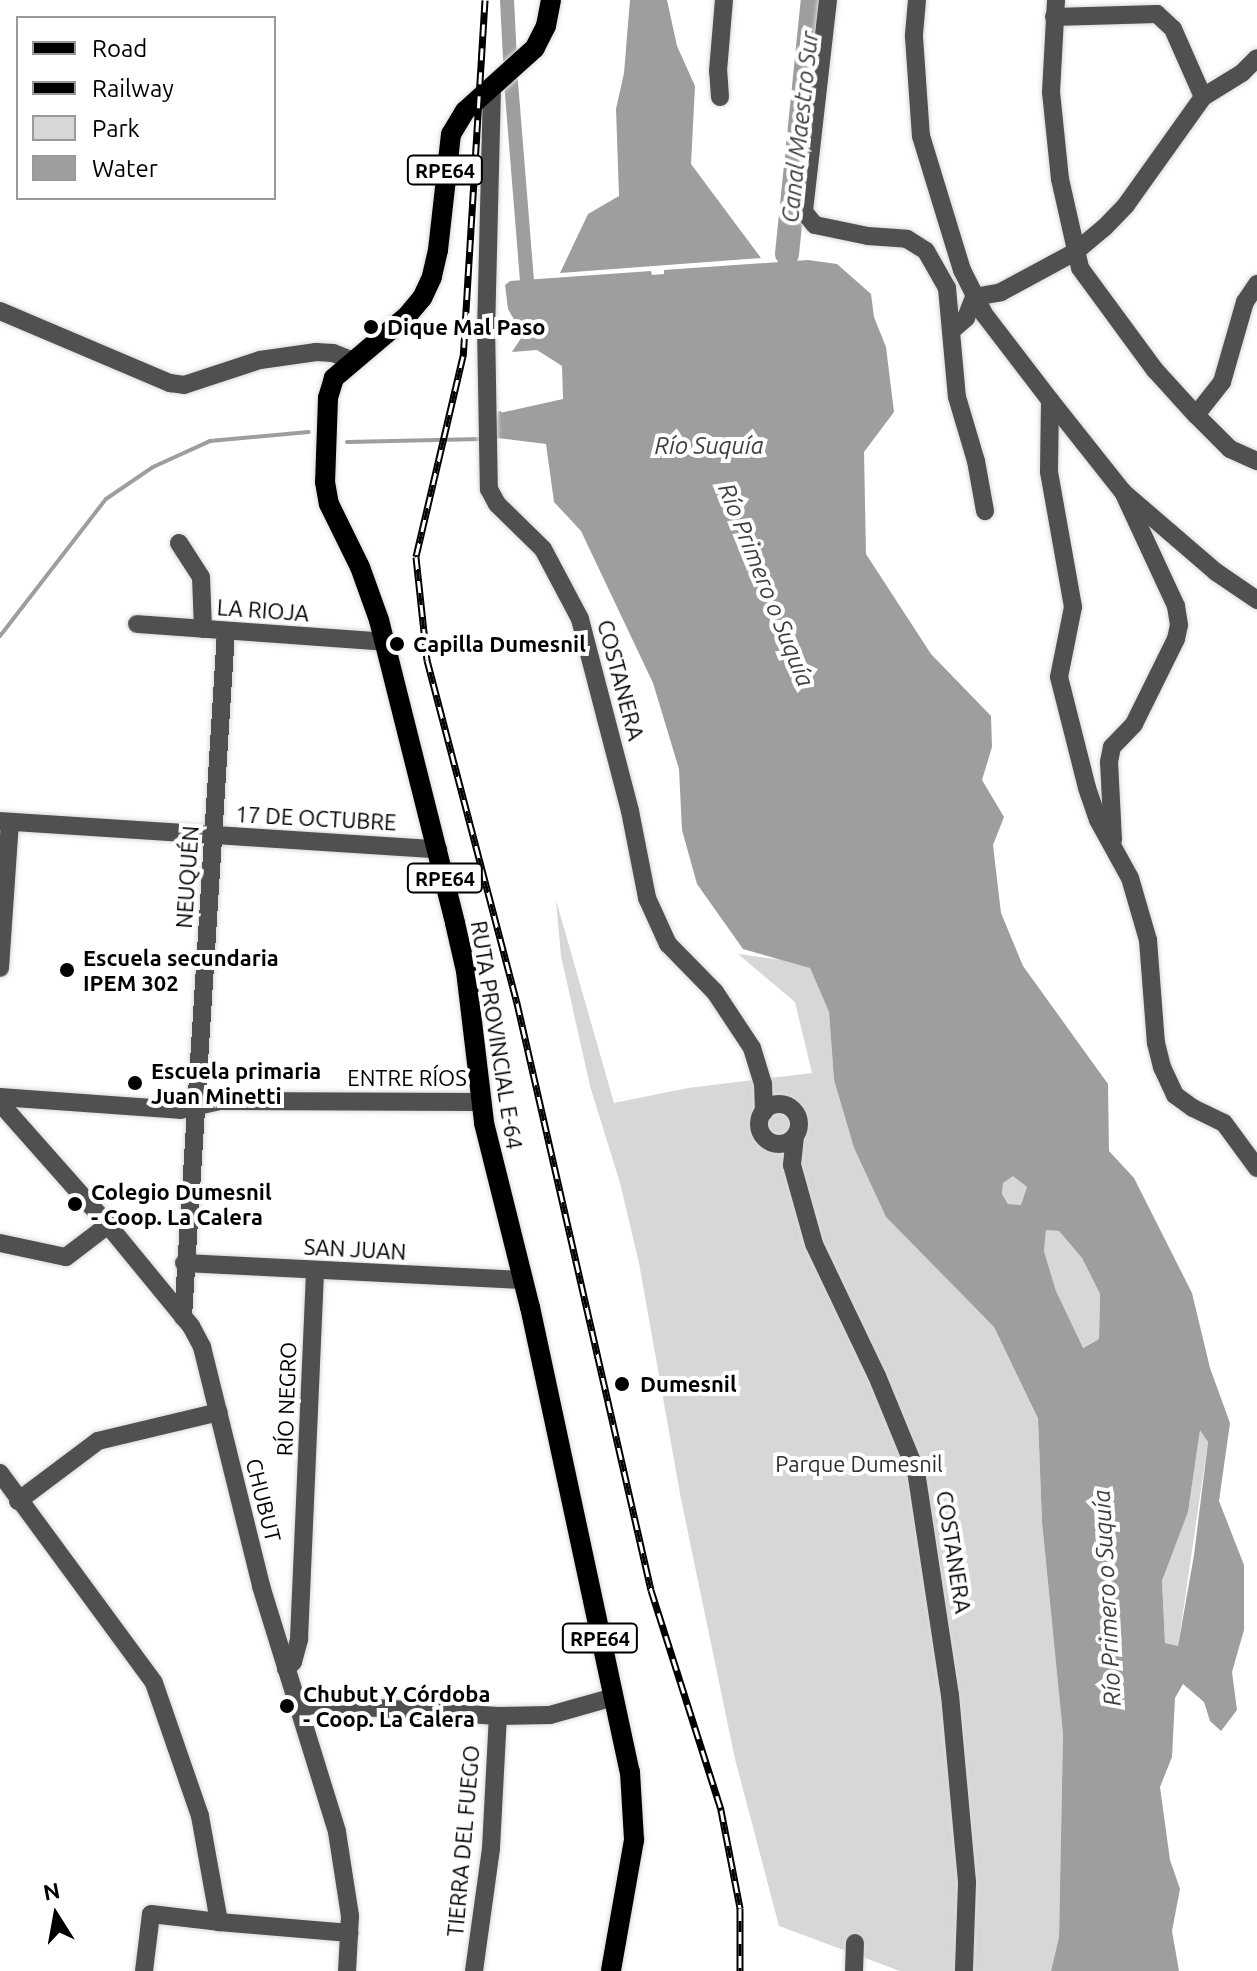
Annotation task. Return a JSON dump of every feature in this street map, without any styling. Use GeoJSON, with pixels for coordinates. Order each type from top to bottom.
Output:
{"type":"FeatureCollection","features":[{"type":"Feature","properties":{"kind":"main road","name":"RUTA PROVINCIAL E-64"},"geometry":{"type":"LineString","coordinates":[[551,0],[546,26],[535,48],[465,111],[451,134],[438,250],[427,289],[407,316],[351,360],[334,378],[328,398],[325,459],[329,504],[360,567],[386,642],[438,849],[466,971],[480,1102],[523,1280],[633,1792],[635,1818],[630,1870],[611,1971]]}},
{"type":"Feature","properties":{"kind":"street"},"geometry":{"type":"LineString","coordinates":[[720,97],[718,71],[724,0]]}},
{"type":"Feature","properties":{"kind":"street"},"geometry":{"type":"LineString","coordinates":[[828,0],[804,212],[815,225],[868,236],[907,239],[926,251],[947,288],[957,397],[976,461],[985,511]]}},
{"type":"Feature","properties":{"kind":"street"},"geometry":{"type":"LineString","coordinates":[[917,0],[914,37],[921,136],[962,270],[974,297],[1123,492],[1216,572],[1257,600]]}},
{"type":"Feature","properties":{"kind":"street"},"geometry":{"type":"LineString","coordinates":[[1203,97],[1173,29],[1157,14],[1055,9],[1051,92],[1060,179],[1080,268],[1122,328],[1219,440],[1252,454]]}},
{"type":"Feature","properties":{"kind":"street"},"geometry":{"type":"LineString","coordinates":[[974,297],[1001,292],[1075,252],[1126,205],[1203,97],[1242,73],[1257,58]]}},
{"type":"Feature","properties":{"kind":"street","name":"COSTANERA"},"geometry":{"type":"LineString","coordinates":[[492,87],[486,325],[489,413],[486,474],[491,496],[536,539],[580,619],[630,811],[643,886],[660,931],[676,955],[715,992],[752,1048],[763,1083],[762,1133],[792,1165]]}},
{"type":"Feature","properties":{"kind":"street"},"geometry":{"type":"LineString","coordinates":[[1196,415],[1222,382],[1245,302],[1257,284]]}},
{"type":"Feature","properties":{"kind":"street"},"geometry":{"type":"LineString","coordinates":[[951,331],[966,318],[974,297]]}},
{"type":"Feature","properties":{"kind":"street"},"geometry":{"type":"LineString","coordinates":[[0,311],[170,383],[184,385],[260,360],[316,352],[333,353],[351,360]]}},
{"type":"Feature","properties":{"kind":"street"},"geometry":{"type":"LineString","coordinates":[[1050,400],[1049,472],[1073,607],[1059,677],[1087,788],[1098,820],[1130,878],[1148,940],[1156,1043],[1169,1084],[1184,1103],[1224,1123],[1257,1168]]}},
{"type":"Feature","properties":{"kind":"street"},"geometry":{"type":"LineString","coordinates":[[1113,844],[1109,762],[1112,747],[1134,724],[1176,639],[1179,625],[1176,606],[1123,492]]}},
{"type":"Feature","properties":{"kind":"street"},"geometry":{"type":"LineString","coordinates":[[179,543],[201,577],[203,629]]}},
{"type":"Feature","properties":{"kind":"street","name":"LA RIOJA"},"geometry":{"type":"LineString","coordinates":[[137,624],[386,642]]}},
{"type":"Feature","properties":{"kind":"street","name":"NEUQUÉN"},"geometry":{"type":"LineString","coordinates":[[183,1317],[184,1263],[214,837],[217,734],[226,632]]}},
{"type":"Feature","properties":{"kind":"street"},"geometry":{"type":"LineString","coordinates":[[0,968],[5,822]]}},
{"type":"Feature","properties":{"kind":"street","name":"17 DE OCTUBRE"},"geometry":{"type":"LineString","coordinates":[[5,822],[438,849]]}},
{"type":"Feature","properties":{"kind":"street","name":"COSTANERA"},"geometry":{"type":"LineString","coordinates":[[763,1083],[796,1115],[799,1126],[792,1165],[814,1244],[877,1376],[916,1471],[951,1710],[967,1883],[964,1971]]}},
{"type":"Feature","properties":{"kind":"street","name":"ENTRE RÍOS"},"geometry":{"type":"LineString","coordinates":[[0,1100],[195,1108],[220,1101],[480,1102]]}},
{"type":"Feature","properties":{"kind":"street","name":"CHUBUT"},"geometry":{"type":"LineString","coordinates":[[0,1100],[108,1225],[183,1317],[202,1347],[234,1485],[286,1669],[337,1832],[349,1901],[347,1971]]}},
{"type":"Feature","properties":{"kind":"street"},"geometry":{"type":"LineString","coordinates":[[764,1112],[771,1106],[783,1105]]}},
{"type":"Feature","properties":{"kind":"street"},"geometry":{"type":"LineString","coordinates":[[774,1143],[787,1142],[795,1136]]}},
{"type":"Feature","properties":{"kind":"street"},"geometry":{"type":"LineString","coordinates":[[0,1243],[66,1257],[108,1225]]}},
{"type":"Feature","properties":{"kind":"street","name":"SAN JUAN"},"geometry":{"type":"LineString","coordinates":[[184,1263],[504,1282],[523,1280]]}},
{"type":"Feature","properties":{"kind":"street","name":"RÍO NEGRO"},"geometry":{"type":"LineString","coordinates":[[286,1669],[298,1651],[302,1598],[315,1271]]}},
{"type":"Feature","properties":{"kind":"street"},"geometry":{"type":"LineString","coordinates":[[18,1501],[98,1441],[219,1412]]}},
{"type":"Feature","properties":{"kind":"street"},"geometry":{"type":"LineString","coordinates":[[0,1473],[18,1501],[143,1663],[154,1683],[200,1816],[219,1922]]}},
{"type":"Feature","properties":{"kind":"street"},"geometry":{"type":"LineString","coordinates":[[300,1708],[318,1704],[498,1716],[550,1715],[614,1697]]}},
{"type":"Feature","properties":{"kind":"street","name":"TIERRA DEL FUEGO"},"geometry":{"type":"LineString","coordinates":[[474,1971],[491,1848],[498,1716]]}},
{"type":"Feature","properties":{"kind":"street"},"geometry":{"type":"LineString","coordinates":[[144,1971],[151,1914],[350,1933]]}},
{"type":"Feature","properties":{"kind":"street"},"geometry":{"type":"LineString","coordinates":[[854,1971],[855,1943]]}},
{"type":"Feature","properties":{"kind":"green space","name":"Parque Dumesnil"},"geometry":{"type":"Polygon","coordinates":[[[556,900],[614,1103],[688,1088],[812,1073],[795,1002],[738,954],[797,962],[810,968],[829,1012],[834,1080],[854,1148],[886,1217],[994,1327],[1038,1420],[1042,1522],[1063,1734],[1059,1937],[1051,1971],[900,1971],[779,1926],[735,1759],[681,1499],[639,1263],[620,1183],[590,1086],[561,956],[556,900]]]}},
{"type":"Feature","properties":{"kind":"green space"},"geometry":{"type":"Polygon","coordinates":[[[1014,1175],[1027,1187],[1022,1205],[1008,1204],[1002,1194],[1003,1183],[1014,1175]]]}},
{"type":"Feature","properties":{"kind":"green space"},"geometry":{"type":"Polygon","coordinates":[[[1046,1229],[1059,1231],[1082,1258],[1100,1294],[1099,1339],[1082,1348],[1056,1291],[1044,1251],[1046,1229]]]}},
{"type":"Feature","properties":{"kind":"green space"},"geometry":{"type":"Polygon","coordinates":[[[1200,1429],[1208,1442],[1178,1646],[1165,1643],[1162,1581],[1188,1512],[1200,1429]]]}},
{"type":"Feature","properties":{"kind":"water"},"geometry":{"type":"Polygon","coordinates":[[[630,0],[667,0],[677,46],[695,86],[691,164],[761,258],[560,273],[588,214],[619,196],[616,109],[624,73],[630,0]]]}},
{"type":"Feature","properties":{"kind":"water","name":"Río Suquía"},"geometry":{"type":"Polygon","coordinates":[[[808,260],[837,264],[871,294],[874,317],[886,347],[894,412],[864,452],[866,554],[931,654],[991,716],[992,747],[982,780],[1004,817],[993,845],[1001,913],[1023,966],[1108,1084],[1109,1151],[1134,1178],[1192,1293],[1210,1368],[1230,1423],[1219,1501],[1244,1565],[1244,1630],[1232,1672],[1237,1710],[1221,1731],[1210,1721],[1204,1702],[1183,1684],[1175,1698],[1172,1757],[1160,1787],[1170,1860],[1180,1889],[1172,1931],[1179,1971],[1051,1971],[1059,1937],[1063,1734],[1042,1522],[1038,1419],[994,1327],[886,1217],[854,1148],[834,1080],[829,1012],[810,968],[743,949],[697,884],[682,830],[679,769],[653,683],[581,531],[554,502],[546,444],[497,438],[500,413],[563,399],[562,366],[537,350],[512,352],[523,335],[508,309],[505,285],[510,281],[651,271],[652,275],[664,274],[664,270],[808,260]],[[1013,1176],[1003,1183],[1002,1194],[1008,1204],[1021,1205],[1027,1187],[1013,1176]],[[1046,1230],[1044,1251],[1056,1291],[1083,1348],[1099,1339],[1100,1294],[1082,1258],[1059,1231],[1046,1230]],[[1200,1430],[1188,1512],[1162,1581],[1165,1643],[1178,1646],[1194,1555],[1208,1442],[1200,1430]]]}},
{"type":"Feature","properties":{"kind":"waterway"},"geometry":{"type":"LineString","coordinates":[[507,0],[510,59]]}},
{"type":"Feature","properties":{"kind":"waterway","name":"Canal Maestro Sur"},"geometry":{"type":"LineString","coordinates":[[787,254],[813,0]]}},
{"type":"Feature","properties":{"kind":"waterway"},"geometry":{"type":"LineString","coordinates":[[511,82],[527,280]]}},
{"type":"Feature","properties":{"kind":"waterway"},"geometry":{"type":"LineString","coordinates":[[498,434],[500,413]]}},
{"type":"Feature","properties":{"kind":"waterway"},"geometry":{"type":"LineString","coordinates":[[0,636],[106,499],[153,467],[210,441],[309,432]]}},
{"type":"Feature","properties":{"kind":"waterway"},"geometry":{"type":"LineString","coordinates":[[347,442],[481,439]]}},
{"type":"Feature","properties":{"kind":"railway"},"geometry":{"type":"LineString","coordinates":[[485,0],[463,356],[416,557],[427,660],[517,1003],[651,1590],[721,1810],[740,1908],[740,1971]]}},
{"type":"Feature","properties":{"kind":"place","name":"Dique Mal Paso"},"geometry":{"type":"Point","coordinates":[371,327]}},
{"type":"Feature","properties":{"kind":"place","name":"Capilla Dumesnil"},"geometry":{"type":"Point","coordinates":[397,644]}},
{"type":"Feature","properties":{"kind":"place","name":"Escuela secundaria IPEM 302"},"geometry":{"type":"Point","coordinates":[67,970]}},
{"type":"Feature","properties":{"kind":"place","name":"Escuela primaria Juan Minetti"},"geometry":{"type":"Point","coordinates":[135,1083]}},
{"type":"Feature","properties":{"kind":"place","name":"Colegio Dumesnil - Coop. La Calera"},"geometry":{"type":"Point","coordinates":[75,1204]}},
{"type":"Feature","properties":{"kind":"place","name":"Dumesnil"},"geometry":{"type":"Point","coordinates":[622,1384]}},
{"type":"Feature","properties":{"kind":"place","name":"Chubut Y Córdoba - Coop. La Calera"},"geometry":{"type":"Point","coordinates":[287,1706]}},
{"type":"Feature","properties":{"kind":"water label","name":"Río Primero o Suquía"},"geometry":{"type":"Point","coordinates":[766,585]}},
{"type":"Feature","properties":{"kind":"water label","name":"Río Primero o Suquía"},"geometry":{"type":"Point","coordinates":[1107,1598]}}]}
